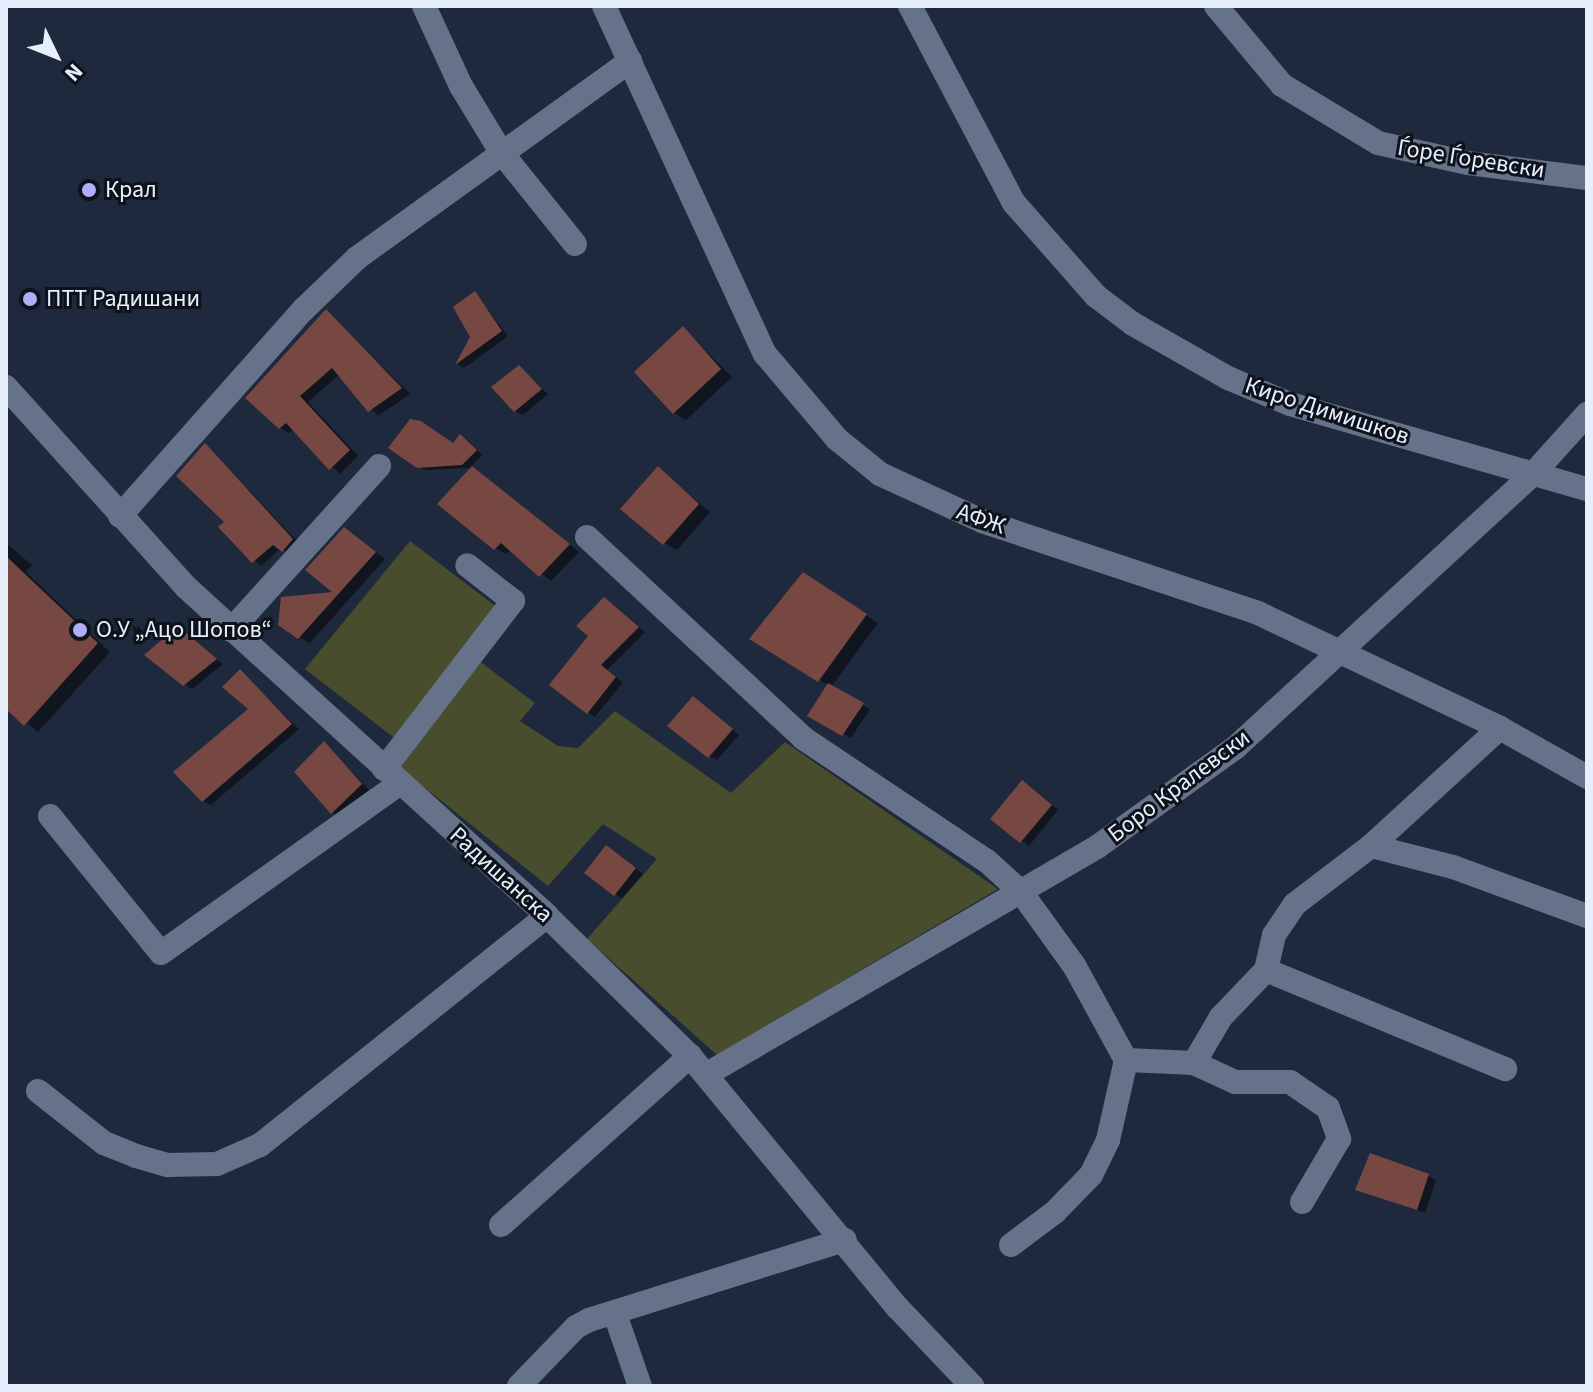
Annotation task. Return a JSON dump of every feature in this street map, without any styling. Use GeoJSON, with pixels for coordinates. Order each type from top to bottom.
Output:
{"type":"FeatureCollection","features":[{"type":"Feature","properties":{"kind":"street"},"geometry":{"type":"LineString","coordinates":[[424,6],[461,86],[501,152],[575,244]]}},
{"type":"Feature","properties":{"kind":"street","name":"АФЖ"},"geometry":{"type":"LineString","coordinates":[[604,6],[765,354],[837,439],[880,474],[932,502],[1258,613],[1342,650],[1500,728],[1587,777]]}},
{"type":"Feature","properties":{"kind":"street","name":"Киро Димишков"},"geometry":{"type":"LineString","coordinates":[[910,6],[1014,203],[1096,296],[1133,324],[1228,378],[1290,404],[1587,489]]}},
{"type":"Feature","properties":{"kind":"street","name":"Ѓоре Ѓоревски"},"geometry":{"type":"LineString","coordinates":[[1216,6],[1282,85],[1378,143],[1468,163],[1587,178]]}},
{"type":"Feature","properties":{"kind":"street"},"geometry":{"type":"LineString","coordinates":[[120,516],[303,310],[357,258],[630,61]]}},
{"type":"Feature","properties":{"kind":"street","name":"Радишанска"},"geometry":{"type":"LineString","coordinates":[[6,387],[120,516],[231,630],[547,916],[690,1056],[845,1240],[898,1308],[972,1386]]}},
{"type":"Feature","properties":{"kind":"street","name":"Боро Кралевски"},"geometry":{"type":"LineString","coordinates":[[707,1074],[1097,847],[1236,747],[1533,474],[1587,414]]}},
{"type":"Feature","properties":{"kind":"street"},"geometry":{"type":"LineString","coordinates":[[231,630],[379,466]]}},
{"type":"Feature","properties":{"kind":"street"},"geometry":{"type":"LineString","coordinates":[[587,537],[803,738],[987,861],[1021,892],[1075,967],[1126,1060],[1108,1140],[1091,1175],[1055,1212],[1011,1245]]}},
{"type":"Feature","properties":{"kind":"street"},"geometry":{"type":"LineString","coordinates":[[50,816],[161,953],[392,776],[513,601],[467,565]]}},
{"type":"Feature","properties":{"kind":"street"},"geometry":{"type":"LineString","coordinates":[[1194,1063],[1221,1017],[1266,970],[1274,935],[1295,904],[1371,846],[1500,728]]}},
{"type":"Feature","properties":{"kind":"street"},"geometry":{"type":"LineString","coordinates":[[1371,846],[1453,867],[1587,916]]}},
{"type":"Feature","properties":{"kind":"street"},"geometry":{"type":"LineString","coordinates":[[38,1091],[104,1143],[168,1165],[217,1164],[260,1145],[547,916]]}},
{"type":"Feature","properties":{"kind":"street"},"geometry":{"type":"LineString","coordinates":[[1266,970],[1505,1069]]}},
{"type":"Feature","properties":{"kind":"street"},"geometry":{"type":"LineString","coordinates":[[501,1225],[690,1056]]}},
{"type":"Feature","properties":{"kind":"street"},"geometry":{"type":"LineString","coordinates":[[1126,1060],[1194,1063],[1235,1082],[1290,1082],[1328,1108],[1339,1139],[1302,1202]]}},
{"type":"Feature","properties":{"kind":"street"},"geometry":{"type":"LineString","coordinates":[[519,1386],[576,1327],[845,1240]]}},
{"type":"Feature","properties":{"kind":"street"},"geometry":{"type":"LineString","coordinates":[[615,1314],[639,1385]]}},
{"type":"Feature","properties":{"kind":"green space"},"geometry":{"type":"Polygon","coordinates":[[[410,541],[498,608],[397,740],[305,669],[410,541]]]}},
{"type":"Feature","properties":{"kind":"green space"},"geometry":{"type":"Polygon","coordinates":[[[478,660],[535,703],[520,721],[558,746],[578,748],[615,711],[731,793],[785,742],[998,889],[717,1055],[587,939],[657,859],[603,824],[548,886],[400,768],[478,660]]]}},
{"type":"Feature","properties":{"kind":"building"},"geometry":{"type":"Polygon","coordinates":[[[475,291],[502,331],[455,365],[470,337],[453,307],[475,291]]]}},
{"type":"Feature","properties":{"kind":"building"},"geometry":{"type":"Polygon","coordinates":[[[326,309],[402,388],[368,412],[332,368],[300,396],[350,450],[329,470],[286,423],[279,429],[245,398],[326,309]]]}},
{"type":"Feature","properties":{"kind":"building"},"geometry":{"type":"Polygon","coordinates":[[[683,326],[721,369],[673,414],[634,372],[683,326]]]}},
{"type":"Feature","properties":{"kind":"building"},"geometry":{"type":"Polygon","coordinates":[[[519,365],[542,389],[514,412],[491,387],[519,365]]]}},
{"type":"Feature","properties":{"kind":"building"},"geometry":{"type":"Polygon","coordinates":[[[410,419],[421,421],[453,443],[460,434],[477,450],[462,465],[417,468],[388,448],[410,419]]]}},
{"type":"Feature","properties":{"kind":"building"},"geometry":{"type":"Polygon","coordinates":[[[205,443],[293,539],[282,552],[273,545],[252,563],[218,527],[224,522],[176,476],[205,443]]]}},
{"type":"Feature","properties":{"kind":"building"},"geometry":{"type":"Polygon","coordinates":[[[472,466],[570,544],[539,577],[501,543],[494,550],[437,504],[472,466]]]}},
{"type":"Feature","properties":{"kind":"building"},"geometry":{"type":"Polygon","coordinates":[[[658,466],[699,504],[663,545],[620,509],[658,466]]]}},
{"type":"Feature","properties":{"kind":"building"},"geometry":{"type":"Polygon","coordinates":[[[344,527],[376,552],[298,639],[278,625],[281,597],[332,592],[305,570],[344,527]]]}},
{"type":"Feature","properties":{"kind":"building"},"geometry":{"type":"Polygon","coordinates":[[[6,556],[98,643],[24,726],[6,709],[6,556]]]}},
{"type":"Feature","properties":{"kind":"building"},"geometry":{"type":"Polygon","coordinates":[[[803,572],[867,614],[818,682],[749,639],[803,572]]]}},
{"type":"Feature","properties":{"kind":"building"},"geometry":{"type":"Polygon","coordinates":[[[604,597],[639,627],[601,665],[616,677],[587,714],[549,685],[588,636],[576,626],[604,597]]]}},
{"type":"Feature","properties":{"kind":"building"},"geometry":{"type":"Polygon","coordinates":[[[178,626],[217,659],[183,686],[144,655],[178,626]]]}},
{"type":"Feature","properties":{"kind":"building"},"geometry":{"type":"Polygon","coordinates":[[[240,669],[292,724],[202,802],[173,772],[248,709],[222,687],[240,669]]]}},
{"type":"Feature","properties":{"kind":"building"},"geometry":{"type":"Polygon","coordinates":[[[828,683],[864,703],[842,736],[807,716],[828,683]]]}},
{"type":"Feature","properties":{"kind":"building"},"geometry":{"type":"Polygon","coordinates":[[[693,696],[733,729],[708,758],[667,726],[693,696]]]}},
{"type":"Feature","properties":{"kind":"building"},"geometry":{"type":"Polygon","coordinates":[[[324,741],[362,784],[331,814],[294,772],[324,741]]]}},
{"type":"Feature","properties":{"kind":"building"},"geometry":{"type":"Polygon","coordinates":[[[1022,780],[1052,805],[1020,843],[990,819],[1022,780]]]}},
{"type":"Feature","properties":{"kind":"building"},"geometry":{"type":"Polygon","coordinates":[[[606,845],[636,868],[614,896],[584,873],[606,845]]]}},
{"type":"Feature","properties":{"kind":"building"},"geometry":{"type":"Polygon","coordinates":[[[1370,1153],[1429,1174],[1417,1210],[1355,1190],[1370,1153]]]}},
{"type":"Feature","properties":{"kind":"place","name":"Крал"},"geometry":{"type":"Point","coordinates":[89,190]}},
{"type":"Feature","properties":{"kind":"place","name":"ПТТ Радишани"},"geometry":{"type":"Point","coordinates":[30,299]}},
{"type":"Feature","properties":{"kind":"place","name":"О.У „Ацо Шопов“"},"geometry":{"type":"Point","coordinates":[80,630]}}]}
